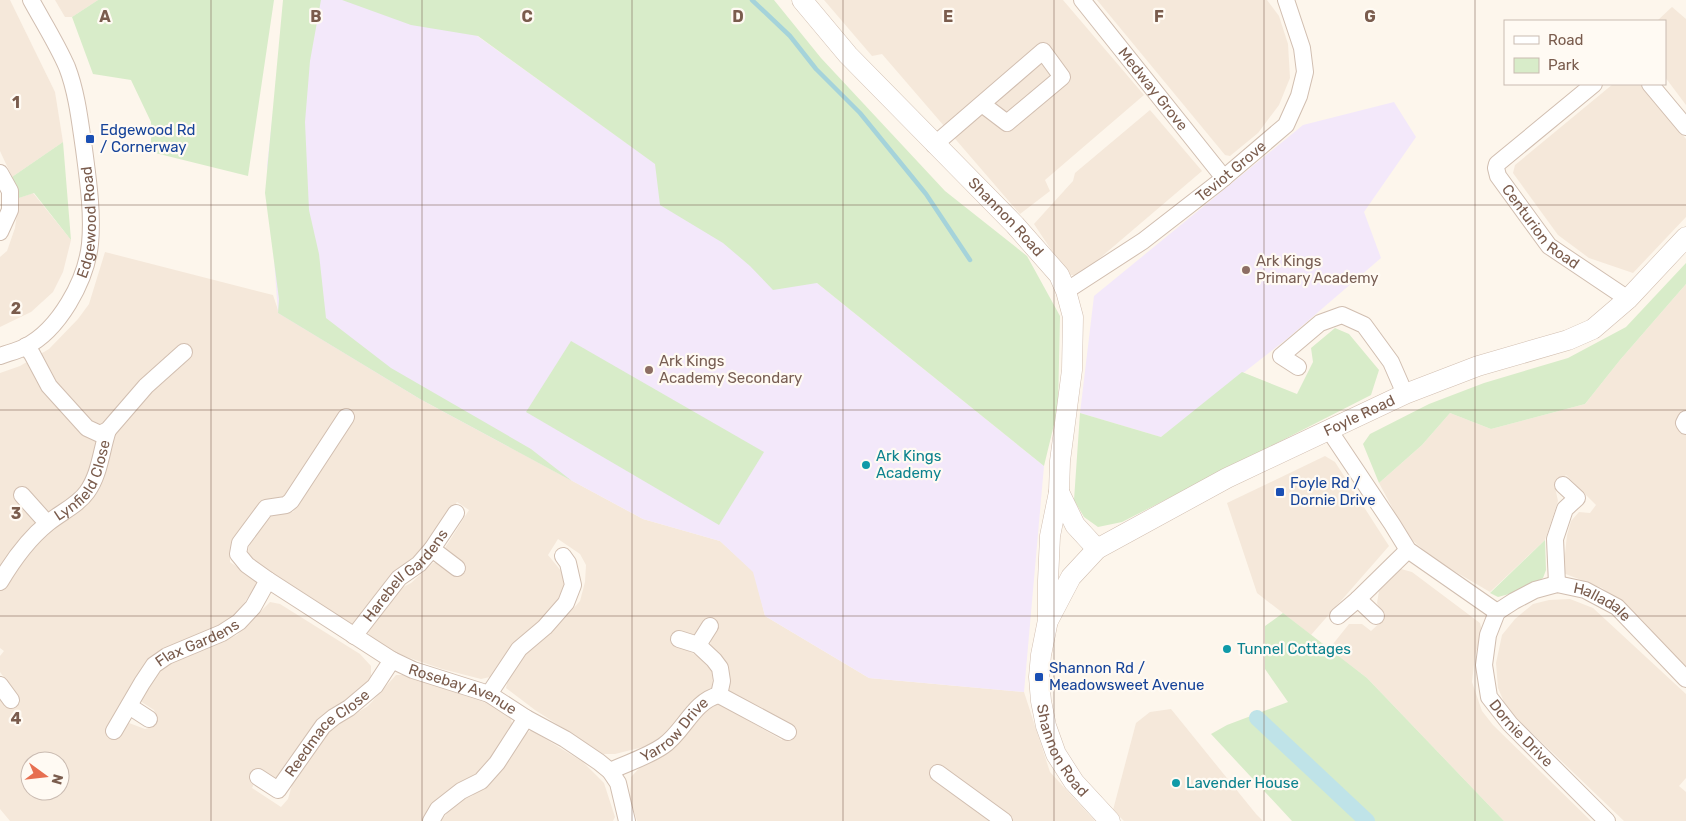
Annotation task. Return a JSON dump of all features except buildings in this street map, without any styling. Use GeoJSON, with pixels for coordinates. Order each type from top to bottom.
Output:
{"type":"FeatureCollection","features":[{"type":"Feature","properties":{"kind":"street","name":"Edgewood Road"},"geometry":{"type":"LineString","coordinates":[[0,356],[26,346],[54,323],[71,298],[83,272],[90,246],[91,218],[87,170],[74,95],[67,68],[31,0]]}},
{"type":"Feature","properties":{"kind":"street","name":"Shannon Road"},"geometry":{"type":"LineString","coordinates":[[802,0],[848,55],[934,145],[1015,225],[1059,275],[1066,291],[1073,317],[1072,370],[1060,461],[1058,492],[1050,536],[1048,620],[1041,654],[1039,677],[1046,726],[1056,754],[1074,782],[1110,821]]}},
{"type":"Feature","properties":{"kind":"street","name":"Medway Grove"},"geometry":{"type":"LineString","coordinates":[[1082,0],[1224,178]]}},
{"type":"Feature","properties":{"kind":"street","name":"Teviot Grove"},"geometry":{"type":"LineString","coordinates":[[1066,291],[1143,241],[1224,178],[1286,125],[1299,96],[1305,72],[1302,48],[1286,0]]}},
{"type":"Feature","properties":{"kind":"street"},"geometry":{"type":"LineString","coordinates":[[934,145],[1043,51],[1062,77],[1007,122],[982,104]]}},
{"type":"Feature","properties":{"kind":"street","name":"Centurion Road"},"geometry":{"type":"LineString","coordinates":[[1593,85],[1497,164],[1496,168],[1498,176],[1549,246],[1628,299]]}},
{"type":"Feature","properties":{"kind":"street"},"geometry":{"type":"LineString","coordinates":[[1651,85],[1686,127]]}},
{"type":"Feature","properties":{"kind":"street"},"geometry":{"type":"LineString","coordinates":[[0,173],[10,190],[10,210],[0,232]]}},
{"type":"Feature","properties":{"kind":"street","name":"Foyle Road"},"geometry":{"type":"LineString","coordinates":[[1048,620],[1071,577],[1097,550],[1227,478],[1406,394],[1478,366],[1568,340],[1594,329],[1628,299],[1686,237]]}},
{"type":"Feature","properties":{"kind":"street"},"geometry":{"type":"LineString","coordinates":[[1298,367],[1281,356],[1320,323],[1342,315],[1364,325],[1391,362],[1406,394]]}},
{"type":"Feature","properties":{"kind":"street","name":"Lynfield Close"},"geometry":{"type":"LineString","coordinates":[[26,346],[49,386],[87,428],[100,434],[108,430]]}},
{"type":"Feature","properties":{"kind":"street","name":"Lynfield Close"},"geometry":{"type":"LineString","coordinates":[[0,582],[25,545],[48,523],[86,493],[98,472],[102,447],[108,430],[146,386],[184,352]]}},
{"type":"Feature","properties":{"kind":"street","name":"Rosebay Avenue"},"geometry":{"type":"LineString","coordinates":[[346,417],[291,501],[286,505],[266,508],[240,543],[238,554],[247,565],[268,580],[392,660],[413,670],[489,694],[526,718],[565,739],[610,771]]}},
{"type":"Feature","properties":{"kind":"street"},"geometry":{"type":"LineString","coordinates":[[1686,419],[1684,423],[1686,426]]}},
{"type":"Feature","properties":{"kind":"street"},"geometry":{"type":"LineString","coordinates":[[1329,430],[1408,550],[1497,612]]}},
{"type":"Feature","properties":{"kind":"street"},"geometry":{"type":"LineString","coordinates":[[1557,584],[1555,539],[1565,509],[1577,498],[1563,484]]}},
{"type":"Feature","properties":{"kind":"street"},"geometry":{"type":"LineString","coordinates":[[1058,492],[1075,525],[1097,550]]}},
{"type":"Feature","properties":{"kind":"street","name":"Lynfield Close"},"geometry":{"type":"LineString","coordinates":[[22,495],[48,523]]}},
{"type":"Feature","properties":{"kind":"street","name":"Harebell Gardens"},"geometry":{"type":"LineString","coordinates":[[354,636],[399,578],[419,564],[432,549],[456,513]]}},
{"type":"Feature","properties":{"kind":"street"},"geometry":{"type":"LineString","coordinates":[[1050,536],[1070,515]]}},
{"type":"Feature","properties":{"kind":"street"},"geometry":{"type":"LineString","coordinates":[[432,549],[457,568]]}},
{"type":"Feature","properties":{"kind":"street"},"geometry":{"type":"LineString","coordinates":[[1338,616],[1408,550]]}},
{"type":"Feature","properties":{"kind":"street"},"geometry":{"type":"LineString","coordinates":[[489,694],[519,649],[545,627],[566,603],[574,585],[568,563],[563,556]]}},
{"type":"Feature","properties":{"kind":"street"},"geometry":{"type":"LineString","coordinates":[[1049,561],[1071,577]]}},
{"type":"Feature","properties":{"kind":"street","name":"Flax Gardens"},"geometry":{"type":"LineString","coordinates":[[114,731],[154,665],[168,656],[222,633],[239,622],[253,607],[268,580]]}},
{"type":"Feature","properties":{"kind":"street","name":"Halladale"},"geometry":{"type":"LineString","coordinates":[[1497,612],[1535,590],[1557,584],[1585,590],[1617,607],[1686,679]]}},
{"type":"Feature","properties":{"kind":"street"},"geometry":{"type":"LineString","coordinates":[[1358,599],[1376,616]]}},
{"type":"Feature","properties":{"kind":"street","name":"Dornie Drive"},"geometry":{"type":"LineString","coordinates":[[1497,612],[1488,636],[1484,664],[1489,697],[1510,724],[1608,821]]}},
{"type":"Feature","properties":{"kind":"street"},"geometry":{"type":"LineString","coordinates":[[698,645],[710,626]]}},
{"type":"Feature","properties":{"kind":"street"},"geometry":{"type":"LineString","coordinates":[[679,639],[698,645],[720,668],[722,680],[719,695]]}},
{"type":"Feature","properties":{"kind":"street","name":"Reedmace Close"},"geometry":{"type":"LineString","coordinates":[[258,777],[278,790],[323,726],[349,708],[375,686],[392,660]]}},
{"type":"Feature","properties":{"kind":"street"},"geometry":{"type":"LineString","coordinates":[[0,684],[11,700]]}},
{"type":"Feature","properties":{"kind":"street","name":"Yarrow Drive"},"geometry":{"type":"LineString","coordinates":[[610,771],[662,746],[670,740],[703,702],[719,695],[788,732]]}},
{"type":"Feature","properties":{"kind":"street"},"geometry":{"type":"LineString","coordinates":[[129,706],[149,718]]}},
{"type":"Feature","properties":{"kind":"street"},"geometry":{"type":"LineString","coordinates":[[431,821],[438,809],[461,791],[481,781],[496,763],[526,718]]}},
{"type":"Feature","properties":{"kind":"street"},"geometry":{"type":"LineString","coordinates":[[610,771],[618,783],[626,821]]}},
{"type":"Feature","properties":{"kind":"street"},"geometry":{"type":"LineString","coordinates":[[938,772],[1004,821]]}},
{"type":"Feature","properties":{"kind":"shaded area"},"geometry":{"type":"Polygon","coordinates":[[[0,0],[10,0],[55,92],[63,142],[12,177],[0,151],[0,0]]]}},
{"type":"Feature","properties":{"kind":"shaded area"},"geometry":{"type":"Polygon","coordinates":[[[55,0],[98,0],[72,17],[65,17],[55,0]]]}},
{"type":"Feature","properties":{"kind":"shaded area","name":"Ark Kings Academy Secondary"},"geometry":{"type":"Polygon","coordinates":[[[286,0],[427,0],[781,254],[1044,466],[1024,692],[869,678],[765,616],[753,572],[720,541],[643,519],[420,399],[278,313],[267,165],[286,0]]]}},
{"type":"Feature","properties":{"kind":"shaded area"},"geometry":{"type":"Polygon","coordinates":[[[824,0],[1063,0],[1144,95],[1045,180],[1050,191],[1020,214],[882,54],[872,56],[824,0]]]}},
{"type":"Feature","properties":{"kind":"shaded area"},"geometry":{"type":"Polygon","coordinates":[[[1097,0],[1267,0],[1279,16],[1288,44],[1290,78],[1279,105],[1258,133],[1230,156],[1225,155],[1097,0]]]}},
{"type":"Feature","properties":{"kind":"shaded area"},"geometry":{"type":"Polygon","coordinates":[[[1672,7],[1686,19],[1686,105],[1666,78],[1666,20],[1658,20],[1672,7]]]}},
{"type":"Feature","properties":{"kind":"shaded area"},"geometry":{"type":"Polygon","coordinates":[[[1612,85],[1644,85],[1686,139],[1686,217],[1633,273],[1589,258],[1558,235],[1513,173],[1515,165],[1612,85]]]}},
{"type":"Feature","properties":{"kind":"shaded area","name":"Ark Kings Primary Academy"},"geometry":{"type":"Polygon","coordinates":[[[1394,102],[1416,137],[1364,212],[1381,258],[1288,338],[1161,437],[1080,413],[1094,296],[1303,125],[1394,102]]]}},
{"type":"Feature","properties":{"kind":"shaded area"},"geometry":{"type":"Polygon","coordinates":[[[1150,110],[1202,171],[1080,275],[1068,275],[1034,224],[1073,181],[1075,173],[1150,110]]]}},
{"type":"Feature","properties":{"kind":"shaded area"},"geometry":{"type":"Polygon","coordinates":[[[33,193],[71,240],[63,272],[53,292],[31,312],[0,327],[0,257],[7,251],[15,228],[19,198],[33,193]]]}},
{"type":"Feature","properties":{"kind":"shaded area"},"geometry":{"type":"Polygon","coordinates":[[[105,252],[273,295],[279,313],[420,399],[643,519],[720,541],[754,572],[765,616],[869,678],[1024,692],[1050,772],[1095,821],[637,821],[630,798],[631,777],[643,764],[654,760],[674,744],[712,703],[718,703],[782,740],[790,726],[728,690],[728,675],[724,659],[712,651],[710,645],[714,628],[703,623],[696,635],[677,633],[675,644],[698,656],[713,672],[712,688],[700,696],[661,739],[643,747],[615,754],[603,754],[535,710],[506,688],[508,679],[515,666],[524,655],[563,620],[580,601],[585,582],[586,565],[580,554],[558,539],[548,555],[562,572],[566,583],[566,595],[551,614],[516,646],[499,669],[490,677],[481,679],[442,669],[395,653],[372,638],[368,633],[379,612],[399,589],[411,583],[433,563],[442,563],[453,569],[459,562],[443,551],[469,510],[457,502],[420,558],[406,570],[394,576],[358,623],[352,624],[259,564],[250,557],[248,551],[252,536],[267,514],[293,512],[348,426],[337,417],[286,500],[265,502],[230,556],[230,562],[258,581],[235,616],[217,630],[151,657],[108,726],[119,733],[122,727],[129,723],[145,729],[152,727],[156,716],[154,710],[140,701],[153,675],[171,661],[237,635],[270,602],[280,604],[360,654],[371,666],[371,681],[353,699],[325,719],[294,762],[279,778],[270,779],[260,770],[252,788],[281,807],[288,799],[292,785],[331,729],[368,706],[396,675],[403,675],[496,706],[511,719],[513,728],[499,752],[484,771],[440,801],[423,821],[10,821],[0,809],[0,699],[7,708],[19,698],[0,672],[0,656],[4,651],[0,648],[0,373],[20,366],[49,349],[78,319],[89,304],[105,252]]]}},
{"type":"Feature","properties":{"kind":"shaded area"},"geometry":{"type":"Polygon","coordinates":[[[1686,284],[1686,668],[1640,618],[1602,588],[1563,573],[1567,535],[1571,521],[1579,512],[1590,513],[1596,505],[1566,475],[1555,487],[1558,501],[1545,540],[1490,592],[1437,561],[1408,537],[1379,483],[1422,445],[1450,413],[1491,429],[1585,404],[1620,360],[1686,284]]]}},
{"type":"Feature","properties":{"kind":"shaded area"},"geometry":{"type":"Polygon","coordinates":[[[1325,456],[1335,462],[1389,546],[1311,635],[1257,593],[1227,503],[1325,456]]]}},
{"type":"Feature","properties":{"kind":"shaded area"},"geometry":{"type":"Polygon","coordinates":[[[1401,569],[1412,572],[1480,623],[1482,632],[1475,655],[1472,682],[1482,711],[1493,725],[1591,821],[1504,821],[1367,678],[1329,649],[1349,624],[1362,624],[1371,631],[1384,619],[1377,603],[1379,591],[1401,569]]]}},
{"type":"Feature","properties":{"kind":"shaded area"},"geometry":{"type":"Polygon","coordinates":[[[1570,599],[1593,608],[1686,694],[1686,778],[1679,786],[1686,792],[1686,821],[1624,821],[1507,709],[1498,688],[1496,663],[1502,635],[1515,619],[1533,604],[1549,600],[1570,599]]]}},
{"type":"Feature","properties":{"kind":"shaded area"},"geometry":{"type":"Polygon","coordinates":[[[1171,709],[1263,821],[1124,821],[1113,810],[1136,723],[1150,712],[1171,709]]]}},
{"type":"Feature","properties":{"kind":"shaded area"},"geometry":{"type":"Polygon","coordinates":[[[531,730],[583,762],[604,783],[615,817],[613,821],[441,821],[455,803],[472,796],[493,775],[523,736],[531,730]]]}},
{"type":"Feature","properties":{"kind":"green space"},"geometry":{"type":"Polygon","coordinates":[[[98,0],[274,0],[248,176],[151,152],[151,122],[131,80],[93,74],[72,17],[98,0]]]}},
{"type":"Feature","properties":{"kind":"green space"},"geometry":{"type":"Polygon","coordinates":[[[283,0],[321,0],[310,61],[305,122],[309,210],[319,254],[326,318],[391,368],[531,449],[572,481],[420,399],[278,313],[279,299],[265,193],[283,0]]]}},
{"type":"Feature","properties":{"kind":"green space"},"geometry":{"type":"Polygon","coordinates":[[[342,0],[774,0],[821,58],[945,191],[1027,256],[1060,316],[1058,408],[1044,466],[817,283],[773,290],[750,266],[723,243],[660,205],[655,164],[478,36],[411,25],[342,0]]]}},
{"type":"Feature","properties":{"kind":"green space"},"geometry":{"type":"Polygon","coordinates":[[[63,142],[71,240],[34,193],[19,198],[12,177],[63,142]]]}},
{"type":"Feature","properties":{"kind":"green space"},"geometry":{"type":"Polygon","coordinates":[[[1686,263],[1686,284],[1620,360],[1585,404],[1491,429],[1450,413],[1422,445],[1379,483],[1363,444],[1370,434],[1429,404],[1484,383],[1568,358],[1626,327],[1686,263]]]}},
{"type":"Feature","properties":{"kind":"green space"},"geometry":{"type":"Polygon","coordinates":[[[1335,328],[1349,334],[1379,370],[1371,395],[1122,522],[1098,527],[1084,517],[1074,500],[1080,413],[1161,437],[1242,372],[1297,394],[1313,362],[1311,348],[1335,328]]]}},
{"type":"Feature","properties":{"kind":"green space"},"geometry":{"type":"Polygon","coordinates":[[[571,341],[764,452],[719,525],[526,412],[571,341]]]}},
{"type":"Feature","properties":{"kind":"green space"},"geometry":{"type":"Polygon","coordinates":[[[1545,540],[1546,570],[1543,578],[1513,593],[1498,597],[1490,593],[1545,540]]]}},
{"type":"Feature","properties":{"kind":"green space"},"geometry":{"type":"Polygon","coordinates":[[[1283,613],[1367,678],[1504,821],[1292,821],[1211,734],[1227,725],[1288,702],[1265,669],[1265,626],[1283,613]]]}},
{"type":"Feature","properties":{"kind":"waterway"},"geometry":{"type":"LineString","coordinates":[[752,0],[790,36],[816,69],[860,113],[926,194],[970,260]]}},
{"type":"Feature","properties":{"kind":"waterway"},"geometry":{"type":"LineString","coordinates":[[1257,718],[1367,821]]}},
{"type":"Feature","properties":{"kind":"place","name":"Edgewood Rd / Cornerway"},"geometry":{"type":"Point","coordinates":[90,139]}},
{"type":"Feature","properties":{"kind":"place","name":"Ark Kings Primary Academy"},"geometry":{"type":"Point","coordinates":[1246,270]}},
{"type":"Feature","properties":{"kind":"place","name":"Ark Kings Academy Secondary"},"geometry":{"type":"Point","coordinates":[649,370]}},
{"type":"Feature","properties":{"kind":"place","name":"Ark Kings Academy"},"geometry":{"type":"Point","coordinates":[866,465]}},
{"type":"Feature","properties":{"kind":"place","name":"Foyle Rd / Dornie Drive"},"geometry":{"type":"Point","coordinates":[1280,492]}},
{"type":"Feature","properties":{"kind":"place","name":"Tunnel Cottages"},"geometry":{"type":"Point","coordinates":[1227,649]}},
{"type":"Feature","properties":{"kind":"place","name":"Shannon Rd / Meadowsweet Avenue"},"geometry":{"type":"Point","coordinates":[1039,677]}},
{"type":"Feature","properties":{"kind":"place","name":"Lavender House"},"geometry":{"type":"Point","coordinates":[1176,783]}}]}
